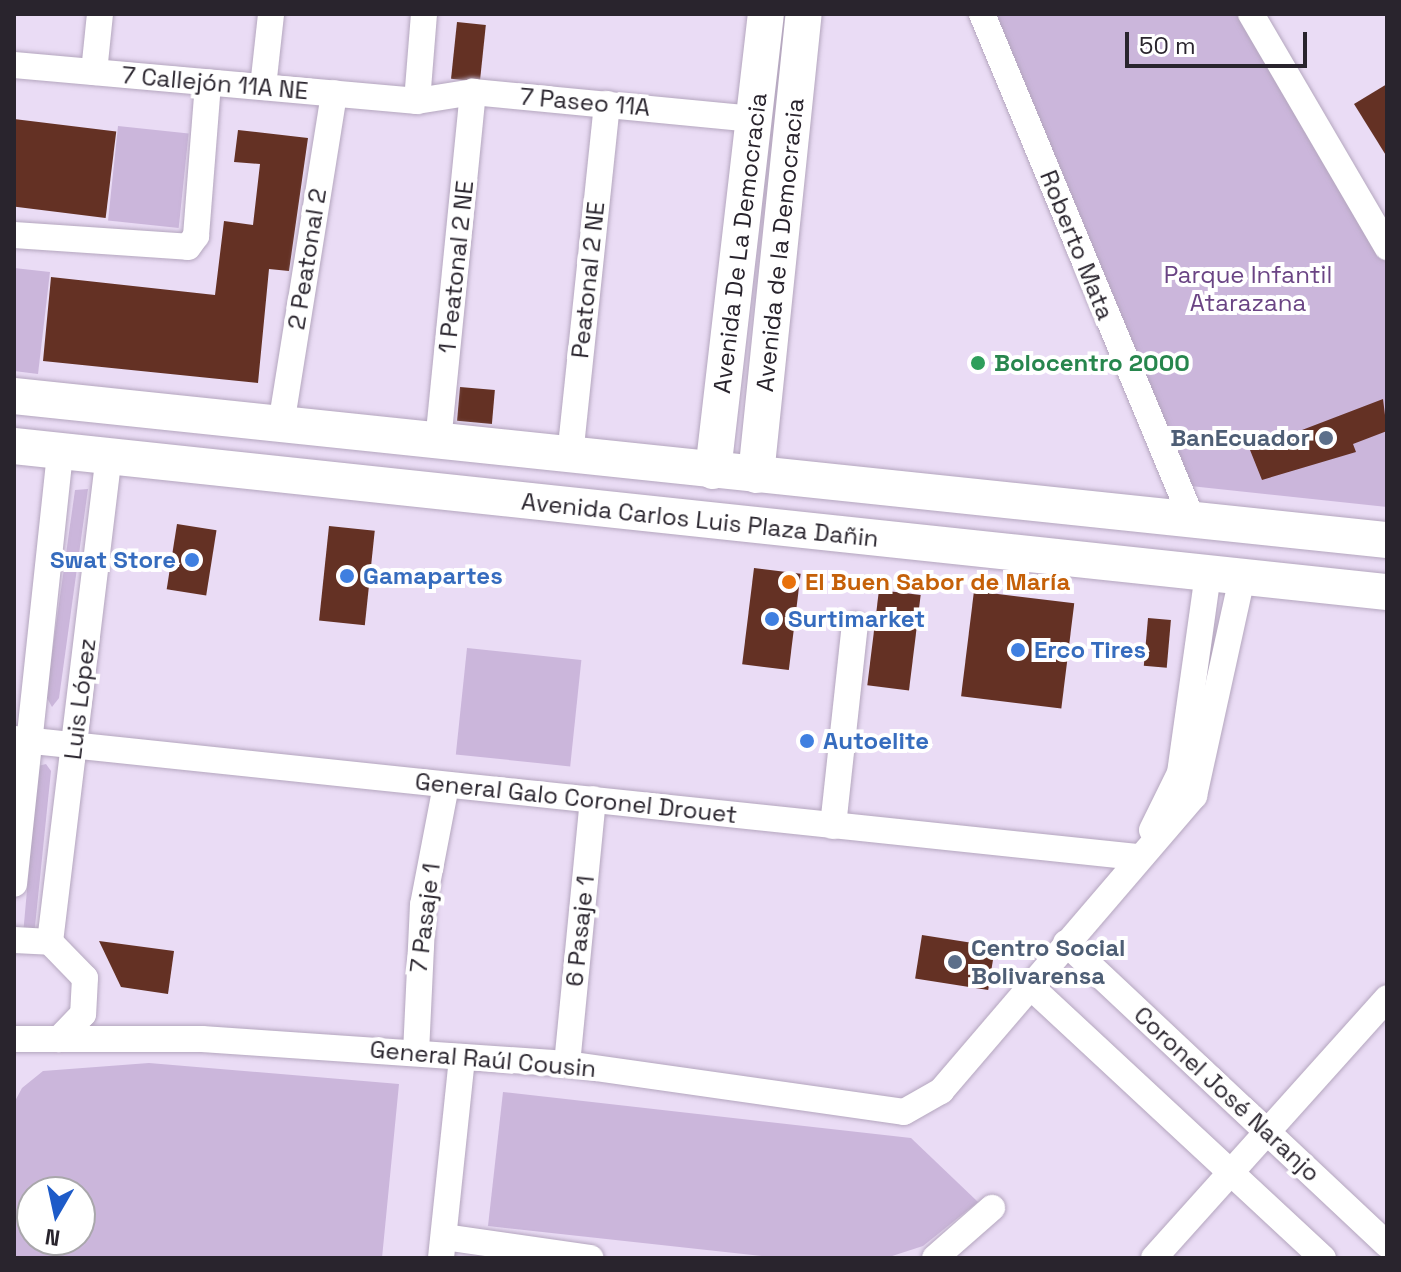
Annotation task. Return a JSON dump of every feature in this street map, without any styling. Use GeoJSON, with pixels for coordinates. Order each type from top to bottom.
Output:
{"type":"FeatureCollection","features":[{"type":"Feature","properties":{"kind":"main road","name":"Avenida De La Democracia"},"geometry":{"type":"LineString","coordinates":[[713,471],[766,14]]}},
{"type":"Feature","properties":{"kind":"main road","name":"Avenida de la Democracia"},"geometry":{"type":"LineString","coordinates":[[756,475],[804,14]]}},
{"type":"Feature","properties":{"kind":"main road","name":"Avenida Carlos Luis Plaza Dañin"},"geometry":{"type":"LineString","coordinates":[[14,396],[1387,540]]}},
{"type":"Feature","properties":{"kind":"main road","name":"Avenida Carlos Luis Plaza Dañin"},"geometry":{"type":"LineString","coordinates":[[14,446],[1387,592]]}},
{"type":"Feature","properties":{"kind":"street"},"geometry":{"type":"LineString","coordinates":[[94,72],[100,14]]}},
{"type":"Feature","properties":{"kind":"street"},"geometry":{"type":"LineString","coordinates":[[263,87],[271,14]]}},
{"type":"Feature","properties":{"kind":"street"},"geometry":{"type":"LineString","coordinates":[[417,101],[424,14]]}},
{"type":"Feature","properties":{"kind":"street","name":"Roberto Mata"},"geometry":{"type":"LineString","coordinates":[[982,14],[1192,519]]}},
{"type":"Feature","properties":{"kind":"street"},"geometry":{"type":"LineString","coordinates":[[1251,14],[1387,247]]}},
{"type":"Feature","properties":{"kind":"street","name":"7 Callejón 11A NE"},"geometry":{"type":"LineString","coordinates":[[14,65],[417,101]]}},
{"type":"Feature","properties":{"kind":"street"},"geometry":{"type":"LineString","coordinates":[[14,235],[188,247],[196,236],[208,82]]}},
{"type":"Feature","properties":{"kind":"street","name":"7 Paseo 11A"},"geometry":{"type":"LineString","coordinates":[[417,101],[473,92],[754,119]]}},
{"type":"Feature","properties":{"kind":"street","name":"1 Peatonal 2 NE"},"geometry":{"type":"LineString","coordinates":[[438,442],[473,92]]}},
{"type":"Feature","properties":{"kind":"street","name":"2 Peatonal 2"},"geometry":{"type":"LineString","coordinates":[[281,425],[334,93]]}},
{"type":"Feature","properties":{"kind":"street","name":"Peatonal 2 NE"},"geometry":{"type":"LineString","coordinates":[[570,456],[607,104]]}},
{"type":"Feature","properties":{"kind":"street","name":"Luis López"},"geometry":{"type":"LineString","coordinates":[[14,884],[22,740],[60,451]]}},
{"type":"Feature","properties":{"kind":"street","name":"Luis López"},"geometry":{"type":"LineString","coordinates":[[50,942],[109,457]]}},
{"type":"Feature","properties":{"kind":"street"},"geometry":{"type":"LineString","coordinates":[[1225,576],[1180,773],[1137,857],[1030,986],[1323,1258]]}},
{"type":"Feature","properties":{"kind":"street"},"geometry":{"type":"LineString","coordinates":[[833,826],[855,625]]}},
{"type":"Feature","properties":{"kind":"street","name":"General Galo Coronel Drouet"},"geometry":{"type":"LineString","coordinates":[[22,740],[1137,857]]}},
{"type":"Feature","properties":{"kind":"street","name":"7 Pasaje 1"},"geometry":{"type":"LineString","coordinates":[[416,1053],[423,905],[446,785]]}},
{"type":"Feature","properties":{"kind":"street","name":"6 Pasaje 1"},"geometry":{"type":"LineString","coordinates":[[567,1064],[593,799]]}},
{"type":"Feature","properties":{"kind":"street"},"geometry":{"type":"LineString","coordinates":[[14,940],[50,942],[75,961],[87,997],[75,1028],[59,1039]]}},
{"type":"Feature","properties":{"kind":"street","name":"Coronel José Naranjo"},"geometry":{"type":"LineString","coordinates":[[1066,943],[1387,1244]]}},
{"type":"Feature","properties":{"kind":"street","name":"General Raúl Cousin"},"geometry":{"type":"LineString","coordinates":[[14,1039],[202,1039],[567,1064],[904,1112],[941,1091],[1030,986]]}},
{"type":"Feature","properties":{"kind":"street"},"geometry":{"type":"LineString","coordinates":[[1154,1258],[1270,1135],[1387,998]]}},
{"type":"Feature","properties":{"kind":"street"},"geometry":{"type":"LineString","coordinates":[[462,1057],[442,1248],[590,1258]]}},
{"type":"Feature","properties":{"kind":"street"},"geometry":{"type":"LineString","coordinates":[[935,1258],[992,1208]]}},
{"type":"Feature","properties":{"kind":"green space","name":"Parque Infantil Atarazana"},"geometry":{"type":"Polygon","coordinates":[[[984,14],[1250,14],[1387,248],[1387,507],[1181,485],[984,14]]]}},
{"type":"Feature","properties":{"kind":"green space"},"geometry":{"type":"Polygon","coordinates":[[[118,126],[189,133],[179,228],[108,220],[118,126]]]}},
{"type":"Feature","properties":{"kind":"green space"},"geometry":{"type":"Polygon","coordinates":[[[14,268],[50,272],[38,374],[14,371],[14,268]]]}},
{"type":"Feature","properties":{"kind":"green space"},"geometry":{"type":"Polygon","coordinates":[[[88,489],[59,698],[52,707],[46,696],[75,490],[88,489]]]}},
{"type":"Feature","properties":{"kind":"green space"},"geometry":{"type":"Polygon","coordinates":[[[467,648],[581,660],[570,766],[456,754],[467,648]]]}},
{"type":"Feature","properties":{"kind":"green space"},"geometry":{"type":"Polygon","coordinates":[[[46,764],[51,771],[34,936],[23,935],[38,766],[46,764]]]}},
{"type":"Feature","properties":{"kind":"green space"},"geometry":{"type":"Polygon","coordinates":[[[149,1063],[399,1084],[382,1258],[14,1258],[14,1103],[22,1088],[43,1071],[149,1063]]]}},
{"type":"Feature","properties":{"kind":"green space"},"geometry":{"type":"Polygon","coordinates":[[[503,1092],[911,1138],[978,1202],[923,1246],[886,1258],[781,1258],[488,1226],[503,1092]]]}},
{"type":"Feature","properties":{"kind":"building"},"geometry":{"type":"Polygon","coordinates":[[[457,22],[486,25],[480,82],[451,79],[457,22]]]}},
{"type":"Feature","properties":{"kind":"building"},"geometry":{"type":"Polygon","coordinates":[[[1387,84],[1387,157],[1354,104],[1387,84]]]}},
{"type":"Feature","properties":{"kind":"building"},"geometry":{"type":"Polygon","coordinates":[[[14,119],[116,132],[106,218],[14,207],[14,119]]]}},
{"type":"Feature","properties":{"kind":"building"},"geometry":{"type":"Polygon","coordinates":[[[238,130],[308,138],[289,271],[269,269],[258,383],[43,361],[51,277],[215,295],[224,221],[253,225],[260,164],[234,162],[238,130]]]}},
{"type":"Feature","properties":{"kind":"building"},"geometry":{"type":"Polygon","coordinates":[[[460,387],[495,390],[492,424],[457,421],[460,387]]]}},
{"type":"Feature","properties":{"kind":"building","name":"BanEcuador"},"geometry":{"type":"Polygon","coordinates":[[[1383,399],[1387,431],[1353,444],[1356,452],[1262,480],[1250,450],[1383,399]]]}},
{"type":"Feature","properties":{"kind":"building","name":"Swat Store"},"geometry":{"type":"Polygon","coordinates":[[[177,524],[217,530],[206,595],[167,589],[177,524]]]}},
{"type":"Feature","properties":{"kind":"building","name":"Gamapartes"},"geometry":{"type":"Polygon","coordinates":[[[329,526],[375,531],[365,625],[319,620],[329,526]]]}},
{"type":"Feature","properties":{"kind":"building","name":"Surtimarket"},"geometry":{"type":"Polygon","coordinates":[[[754,568],[801,574],[789,670],[742,664],[754,568]]]}},
{"type":"Feature","properties":{"kind":"building"},"geometry":{"type":"Polygon","coordinates":[[[879,590],[921,595],[909,690],[867,685],[879,590]]]}},
{"type":"Feature","properties":{"kind":"building","name":"Erco Tires"},"geometry":{"type":"Polygon","coordinates":[[[974,591],[1074,603],[1061,709],[961,696],[974,591]]]}},
{"type":"Feature","properties":{"kind":"building"},"geometry":{"type":"Polygon","coordinates":[[[1148,618],[1171,620],[1167,668],[1144,666],[1148,618]]]}},
{"type":"Feature","properties":{"kind":"building","name":"Centro Social Bolivarensa"},"geometry":{"type":"Polygon","coordinates":[[[922,935],[995,947],[988,990],[915,978],[922,935]]]}},
{"type":"Feature","properties":{"kind":"building"},"geometry":{"type":"Polygon","coordinates":[[[99,941],[174,951],[168,994],[121,987],[99,941]]]}},
{"type":"Feature","properties":{"kind":"place","name":"Bolocentro 2000"},"geometry":{"type":"Point","coordinates":[978,363]}},
{"type":"Feature","properties":{"kind":"place","name":"BanEcuador"},"geometry":{"type":"Point","coordinates":[1326,438]}},
{"type":"Feature","properties":{"kind":"place","name":"Swat Store"},"geometry":{"type":"Point","coordinates":[192,560]}},
{"type":"Feature","properties":{"kind":"place","name":"Gamapartes"},"geometry":{"type":"Point","coordinates":[347,576]}},
{"type":"Feature","properties":{"kind":"place","name":"El Buen Sabor de María"},"geometry":{"type":"Point","coordinates":[789,582]}},
{"type":"Feature","properties":{"kind":"place","name":"Surtimarket"},"geometry":{"type":"Point","coordinates":[772,619]}},
{"type":"Feature","properties":{"kind":"place","name":"Erco Tires"},"geometry":{"type":"Point","coordinates":[1018,650]}},
{"type":"Feature","properties":{"kind":"place","name":"Autoelite"},"geometry":{"type":"Point","coordinates":[807,741]}},
{"type":"Feature","properties":{"kind":"place","name":"Centro Social Bolivarensa"},"geometry":{"type":"Point","coordinates":[955,962]}}]}
